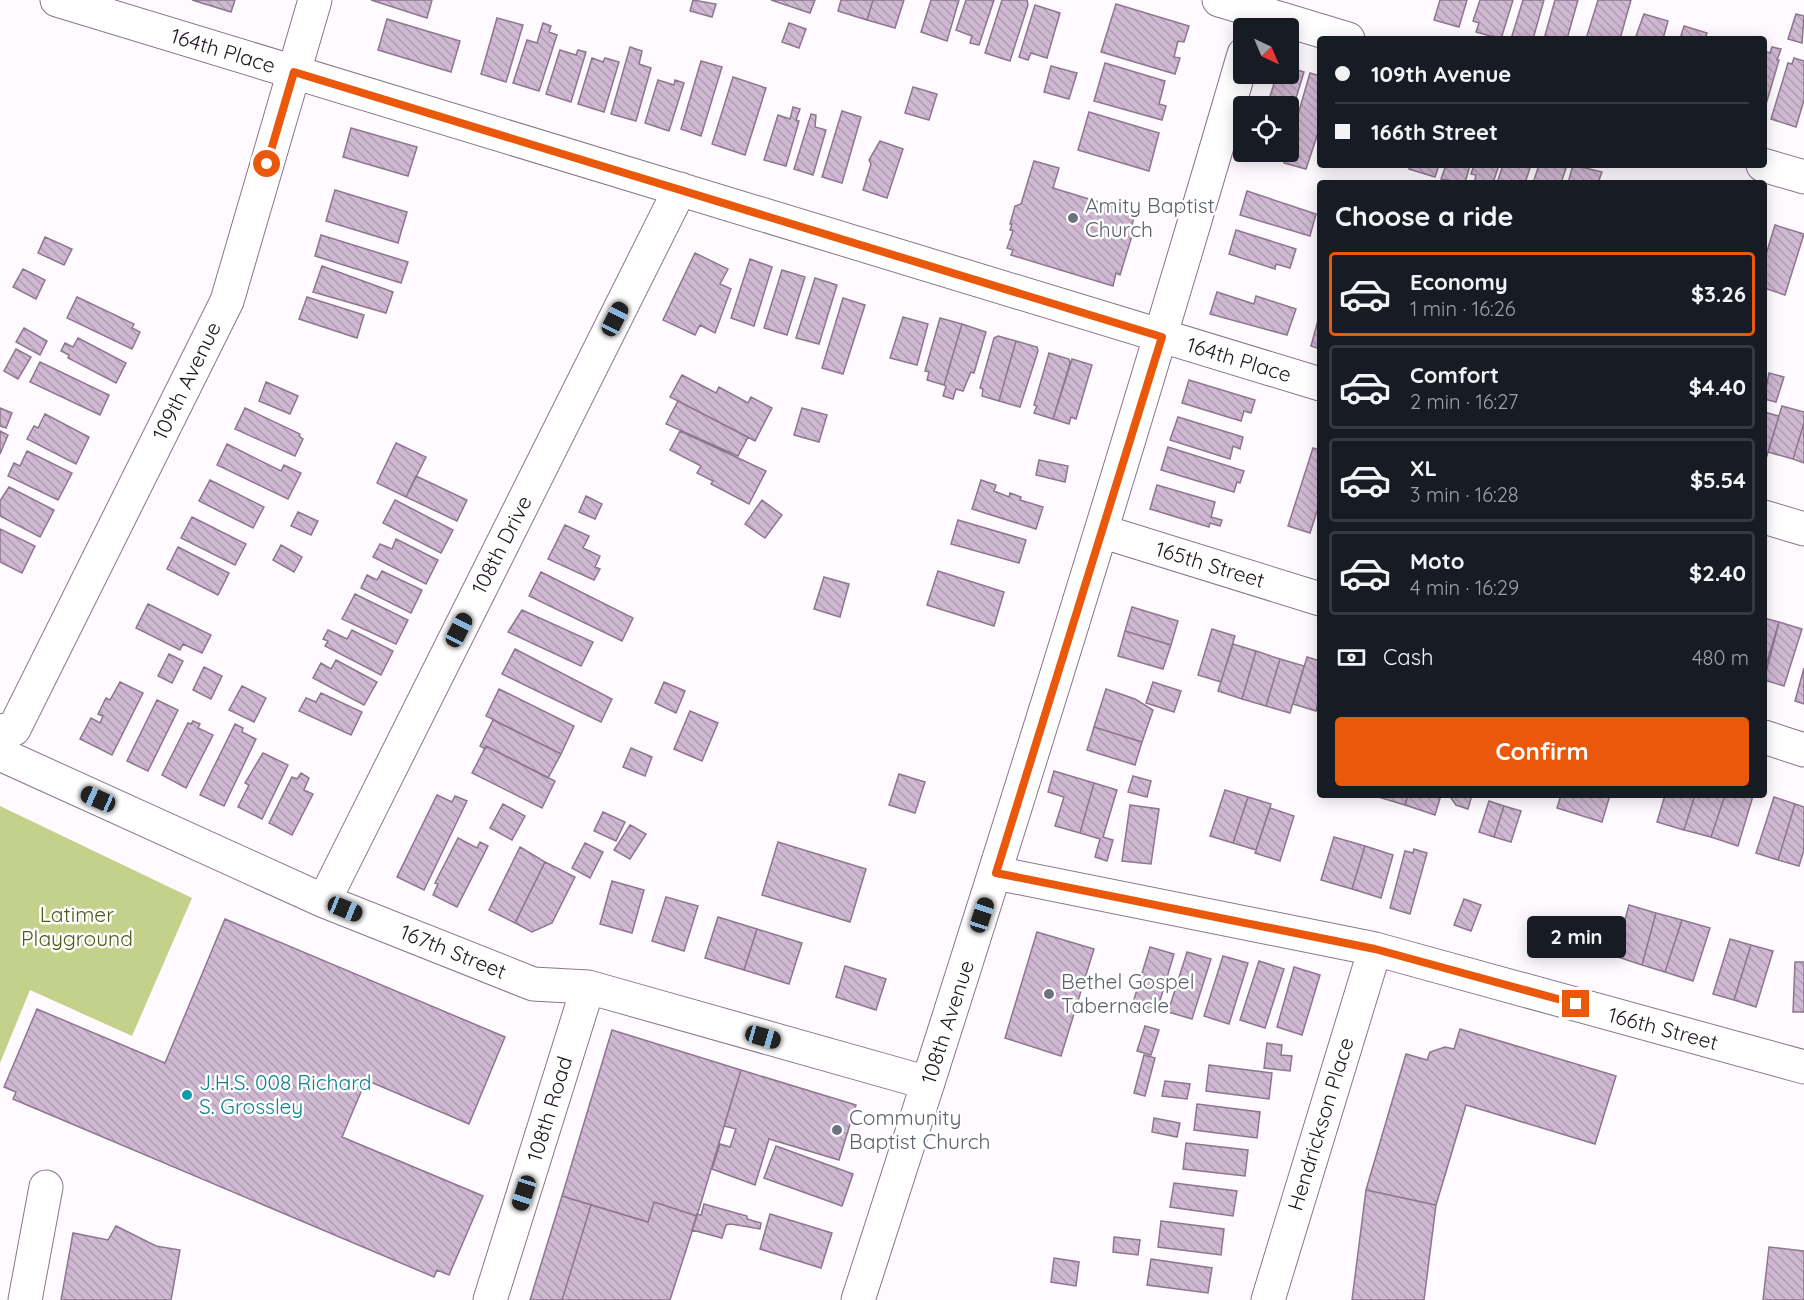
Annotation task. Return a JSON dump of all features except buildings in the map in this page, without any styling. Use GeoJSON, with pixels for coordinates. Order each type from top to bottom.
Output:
{"type":"FeatureCollection","features":[{"type":"Feature","properties":{"kind":"street","name":"164th Place"},"geometry":{"type":"LineString","coordinates":[[57,0],[1317,383]]}},
{"type":"Feature","properties":{"kind":"street","name":"109th Avenue"},"geometry":{"type":"LineString","coordinates":[[0,732],[14,729],[227,301],[315,0]]}},
{"type":"Feature","properties":{"kind":"street"},"geometry":{"type":"LineString","coordinates":[[1219,0],[1255,13],[1336,36]]}},
{"type":"Feature","properties":{"kind":"street","name":"108th Avenue"},"geometry":{"type":"LineString","coordinates":[[858,1300],[996,873],[1162,337],[1235,84]]}},
{"type":"Feature","properties":{"kind":"street"},"geometry":{"type":"LineString","coordinates":[[1767,166],[1804,177]]}},
{"type":"Feature","properties":{"kind":"street","name":"108th Drive"},"geometry":{"type":"LineString","coordinates":[[324,901],[680,189]]}},
{"type":"Feature","properties":{"kind":"street"},"geometry":{"type":"LineString","coordinates":[[1767,518],[1804,529]]}},
{"type":"Feature","properties":{"kind":"street","name":"165th Street"},"geometry":{"type":"LineString","coordinates":[[1101,531],[1317,598]]}},
{"type":"Feature","properties":{"kind":"street"},"geometry":{"type":"LineString","coordinates":[[1767,738],[1804,750]]}},
{"type":"Feature","properties":{"kind":"street","name":"167th Street"},"geometry":{"type":"LineString","coordinates":[[0,754],[324,901],[533,984],[588,987],[928,1083]]}},
{"type":"Feature","properties":{"kind":"street","name":"166th Street"},"geometry":{"type":"LineString","coordinates":[[996,873],[1375,949],[1804,1067]]}},
{"type":"Feature","properties":{"kind":"street","name":"Hendrickson Place"},"geometry":{"type":"LineString","coordinates":[[1268,1300],[1375,949]]}},
{"type":"Feature","properties":{"kind":"street","name":"108th Road"},"geometry":{"type":"LineString","coordinates":[[490,1300],[588,987]]}},
{"type":"Feature","properties":{"kind":"street"},"geometry":{"type":"LineString","coordinates":[[25,1300],[46,1187]]}},
{"type":"Feature","properties":{"kind":"green space","name":"Latimer Playground"},"geometry":{"type":"Polygon","coordinates":[[[0,806],[192,898],[132,1036],[30,990],[0,1063],[0,806]]]}},
{"type":"Feature","properties":{"kind":"place","name":"Amity Baptist Church"},"geometry":{"type":"Point","coordinates":[1073,218]}},
{"type":"Feature","properties":{"kind":"place","name":"Bethel Gospel Tabernacle"},"geometry":{"type":"Point","coordinates":[1049,994]}},
{"type":"Feature","properties":{"kind":"place","name":"J.H.S. 008 Richard S. Grossley"},"geometry":{"type":"Point","coordinates":[187,1095]}},
{"type":"Feature","properties":{"kind":"place","name":"Community Baptist Church"},"geometry":{"type":"Point","coordinates":[837,1130]}},
{"type":"Feature","properties":{"kind":"route"},"geometry":{"type":"LineString","coordinates":[[267,164],[294,72],[1162,337],[996,873],[1375,949],[1576,1004]]}}]}
